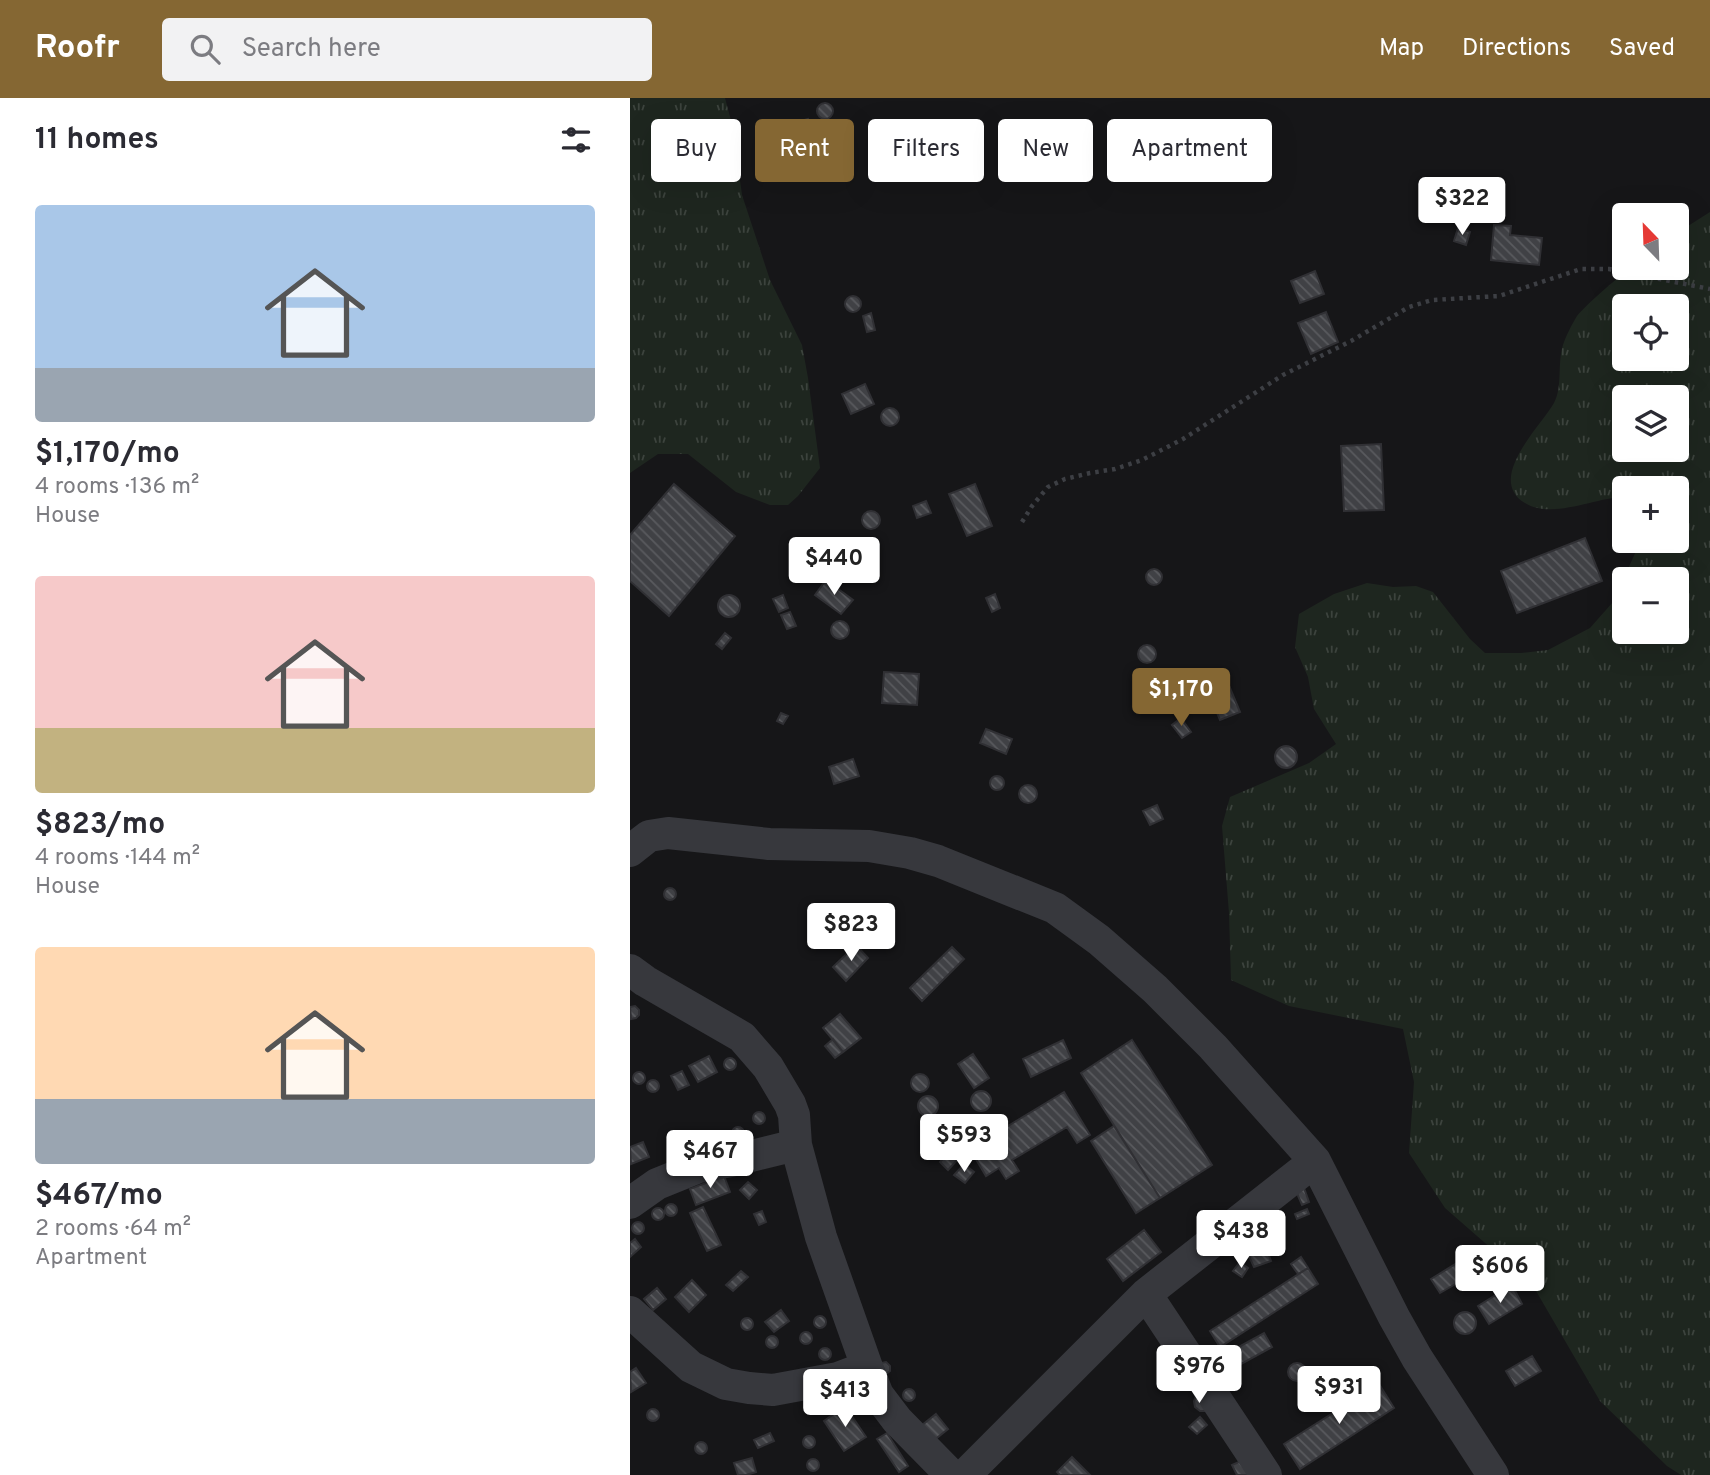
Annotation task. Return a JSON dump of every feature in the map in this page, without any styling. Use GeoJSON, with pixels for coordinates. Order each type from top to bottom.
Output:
{"type":"FeatureCollection","features":[{"type":"Feature","properties":{"kind":"street"},"geometry":{"type":"LineString","coordinates":[[630,851],[649,836],[668,833],[769,844],[869,846],[910,853],[938,861],[1055,908],[1100,940],[1155,989],[1213,1047],[1315,1161],[1405,1338],[1493,1475]]}},
{"type":"Feature","properties":{"kind":"street"},"geometry":{"type":"LineString","coordinates":[[630,970],[742,1037],[768,1067],[794,1115],[796,1146],[821,1237],[878,1395],[897,1420],[951,1475]]}},
{"type":"Feature","properties":{"kind":"street"},"geometry":{"type":"LineString","coordinates":[[630,1203],[657,1184],[699,1167],[796,1146]]}},
{"type":"Feature","properties":{"kind":"street"},"geometry":{"type":"LineString","coordinates":[[965,1475],[1146,1294],[1315,1161]]}},
{"type":"Feature","properties":{"kind":"street"},"geometry":{"type":"LineString","coordinates":[[1146,1294],[1266,1475]]}},
{"type":"Feature","properties":{"kind":"street"},"geometry":{"type":"LineString","coordinates":[[630,1312],[691,1367],[726,1384],[773,1390],[838,1378],[867,1367]]}},
{"type":"Feature","properties":{"kind":"path"},"geometry":{"type":"LineString","coordinates":[[1022,522],[1048,487],[1065,479],[1115,469],[1142,460],[1183,439],[1283,375],[1351,341],[1409,307],[1432,300],[1499,296],[1581,269],[1609,269],[1710,289]]}},
{"type":"Feature","properties":{"kind":"green space"},"geometry":{"type":"Polygon","coordinates":[[[630,98],[725,98],[731,119],[651,119],[651,182],[740,182],[742,195],[770,280],[802,345],[820,468],[788,505],[770,505],[736,492],[688,454],[658,454],[630,473],[630,98]]]}},
{"type":"Feature","properties":{"kind":"green space"},"geometry":{"type":"Polygon","coordinates":[[[1710,212],[1710,1475],[1681,1475],[1667,1466],[1600,1401],[1532,1284],[1445,1208],[1409,1153],[1414,1082],[1403,1029],[1289,1006],[1231,980],[1222,826],[1230,797],[1309,763],[1336,744],[1314,709],[1308,677],[1295,647],[1299,614],[1334,594],[1367,583],[1393,587],[1416,586],[1433,592],[1470,639],[1485,653],[1548,650],[1590,628],[1612,603],[1612,644],[1689,644],[1689,567],[1629,567],[1635,553],[1689,553],[1689,476],[1612,476],[1612,498],[1561,509],[1536,508],[1514,493],[1511,480],[1513,467],[1557,396],[1560,360],[1569,330],[1577,316],[1616,280],[1689,280],[1689,225],[1710,212]]]}},
{"type":"Feature","properties":{"kind":"building"},"geometry":{"type":"Polygon","coordinates":[[[825,103],[832,108],[831,117],[819,117],[819,105],[825,103]]]}},
{"type":"Feature","properties":{"kind":"building"},"geometry":{"type":"Polygon","coordinates":[[[1486,187],[1498,188],[1497,201],[1484,200],[1486,187]]]}},
{"type":"Feature","properties":{"kind":"building"},"geometry":{"type":"Polygon","coordinates":[[[1494,225],[1511,226],[1510,235],[1542,238],[1539,265],[1491,260],[1494,225]]]}},
{"type":"Feature","properties":{"kind":"building"},"geometry":{"type":"Polygon","coordinates":[[[1458,228],[1470,232],[1466,245],[1454,241],[1458,228]]]}},
{"type":"Feature","properties":{"kind":"building"},"geometry":{"type":"Polygon","coordinates":[[[1315,271],[1324,294],[1300,303],[1291,281],[1315,271]]]}},
{"type":"Feature","properties":{"kind":"building"},"geometry":{"type":"Polygon","coordinates":[[[850,296],[856,296],[861,304],[859,310],[850,312],[845,307],[845,301],[850,296]]]}},
{"type":"Feature","properties":{"kind":"building"},"geometry":{"type":"Polygon","coordinates":[[[1326,312],[1338,342],[1311,354],[1298,323],[1326,312]]]}},
{"type":"Feature","properties":{"kind":"building"},"geometry":{"type":"Polygon","coordinates":[[[871,313],[875,330],[867,332],[863,316],[871,313]]]}},
{"type":"Feature","properties":{"kind":"building"},"geometry":{"type":"Polygon","coordinates":[[[865,384],[874,404],[851,414],[842,394],[865,384]]]}},
{"type":"Feature","properties":{"kind":"building"},"geometry":{"type":"Polygon","coordinates":[[[890,408],[896,411],[899,417],[896,423],[890,426],[884,423],[881,417],[884,411],[890,408]]]}},
{"type":"Feature","properties":{"kind":"building"},"geometry":{"type":"Polygon","coordinates":[[[1381,444],[1384,510],[1344,511],[1341,446],[1381,444]]]}},
{"type":"Feature","properties":{"kind":"building"},"geometry":{"type":"Polygon","coordinates":[[[674,484],[735,536],[669,616],[630,581],[630,535],[674,484]]]}},
{"type":"Feature","properties":{"kind":"building"},"geometry":{"type":"Polygon","coordinates":[[[975,484],[992,526],[967,536],[949,494],[975,484]]]}},
{"type":"Feature","properties":{"kind":"building"},"geometry":{"type":"Polygon","coordinates":[[[926,501],[931,513],[917,518],[913,506],[926,501]]]}},
{"type":"Feature","properties":{"kind":"building"},"geometry":{"type":"Polygon","coordinates":[[[871,511],[877,514],[880,520],[877,526],[871,529],[865,526],[862,520],[865,514],[871,511]]]}},
{"type":"Feature","properties":{"kind":"building"},"geometry":{"type":"Polygon","coordinates":[[[1585,538],[1602,581],[1517,613],[1501,571],[1585,538]]]}},
{"type":"Feature","properties":{"kind":"building"},"geometry":{"type":"Polygon","coordinates":[[[1151,569],[1157,569],[1162,577],[1160,583],[1151,585],[1146,580],[1146,574],[1151,569]]]}},
{"type":"Feature","properties":{"kind":"building"},"geometry":{"type":"Polygon","coordinates":[[[826,580],[853,600],[841,614],[815,595],[826,580]]]}},
{"type":"Feature","properties":{"kind":"building"},"geometry":{"type":"Polygon","coordinates":[[[995,594],[1000,608],[992,612],[986,598],[995,594]]]}},
{"type":"Feature","properties":{"kind":"building"},"geometry":{"type":"Polygon","coordinates":[[[729,595],[737,598],[740,606],[737,614],[729,617],[721,614],[718,606],[721,598],[729,595]]]}},
{"type":"Feature","properties":{"kind":"building"},"geometry":{"type":"Polygon","coordinates":[[[783,595],[788,608],[779,612],[773,599],[783,595]]]}},
{"type":"Feature","properties":{"kind":"building"},"geometry":{"type":"Polygon","coordinates":[[[790,612],[796,626],[787,629],[781,615],[790,612]]]}},
{"type":"Feature","properties":{"kind":"building"},"geometry":{"type":"Polygon","coordinates":[[[840,621],[846,624],[849,630],[846,636],[840,639],[834,636],[831,630],[834,624],[840,621]]]}},
{"type":"Feature","properties":{"kind":"building"},"geometry":{"type":"Polygon","coordinates":[[[725,633],[731,638],[722,649],[716,644],[725,633]]]}},
{"type":"Feature","properties":{"kind":"building"},"geometry":{"type":"Polygon","coordinates":[[[1143,645],[1151,645],[1156,654],[1154,661],[1143,663],[1138,658],[1138,650],[1143,645]]]}},
{"type":"Feature","properties":{"kind":"building"},"geometry":{"type":"Polygon","coordinates":[[[1185,669],[1193,673],[1197,681],[1193,689],[1185,693],[1177,689],[1173,681],[1177,673],[1185,669]]]}},
{"type":"Feature","properties":{"kind":"building"},"geometry":{"type":"Polygon","coordinates":[[[884,672],[919,674],[917,705],[882,703],[884,672]]]}},
{"type":"Feature","properties":{"kind":"building"},"geometry":{"type":"Polygon","coordinates":[[[1225,676],[1240,712],[1220,720],[1205,684],[1225,676]]]}},
{"type":"Feature","properties":{"kind":"building"},"geometry":{"type":"Polygon","coordinates":[[[781,713],[788,716],[783,724],[777,721],[781,713]]]}},
{"type":"Feature","properties":{"kind":"building"},"geometry":{"type":"Polygon","coordinates":[[[1181,718],[1191,732],[1182,738],[1172,725],[1181,718]]]}},
{"type":"Feature","properties":{"kind":"building"},"geometry":{"type":"Polygon","coordinates":[[[986,729],[1012,739],[1006,754],[980,743],[986,729]]]}},
{"type":"Feature","properties":{"kind":"building"},"geometry":{"type":"Polygon","coordinates":[[[1286,746],[1294,749],[1297,757],[1294,765],[1286,768],[1278,765],[1275,757],[1278,749],[1286,746]]]}},
{"type":"Feature","properties":{"kind":"building"},"geometry":{"type":"Polygon","coordinates":[[[853,759],[859,776],[834,784],[829,767],[853,759]]]}},
{"type":"Feature","properties":{"kind":"building"},"geometry":{"type":"Polygon","coordinates":[[[994,776],[1000,776],[1004,783],[1000,790],[994,790],[990,786],[990,780],[994,776]]]}},
{"type":"Feature","properties":{"kind":"building"},"geometry":{"type":"Polygon","coordinates":[[[1028,785],[1034,788],[1037,794],[1034,800],[1028,803],[1022,800],[1019,794],[1022,788],[1028,785]]]}},
{"type":"Feature","properties":{"kind":"building"},"geometry":{"type":"Polygon","coordinates":[[[1157,805],[1163,819],[1150,825],[1143,811],[1157,805]]]}},
{"type":"Feature","properties":{"kind":"building"},"geometry":{"type":"Polygon","coordinates":[[[670,888],[676,894],[670,900],[664,894],[670,888]]]}},
{"type":"Feature","properties":{"kind":"building"},"geometry":{"type":"Polygon","coordinates":[[[856,945],[868,958],[846,981],[833,967],[856,945]]]}},
{"type":"Feature","properties":{"kind":"building"},"geometry":{"type":"Polygon","coordinates":[[[952,947],[964,959],[922,1001],[910,988],[952,947]]]}},
{"type":"Feature","properties":{"kind":"building"},"geometry":{"type":"Polygon","coordinates":[[[635,1006],[639,1015],[631,1019],[630,1007],[635,1006]]]}},
{"type":"Feature","properties":{"kind":"building"},"geometry":{"type":"Polygon","coordinates":[[[840,1014],[861,1038],[843,1052],[823,1028],[840,1014]]]}},
{"type":"Feature","properties":{"kind":"building"},"geometry":{"type":"Polygon","coordinates":[[[833,1039],[843,1052],[835,1058],[825,1046],[833,1039]]]}},
{"type":"Feature","properties":{"kind":"building"},"geometry":{"type":"Polygon","coordinates":[[[1063,1040],[1071,1058],[1031,1077],[1023,1059],[1063,1040]]]}},
{"type":"Feature","properties":{"kind":"building"},"geometry":{"type":"Polygon","coordinates":[[[1132,1040],[1212,1165],[1160,1198],[1081,1073],[1132,1040]]]}},
{"type":"Feature","properties":{"kind":"building"},"geometry":{"type":"Polygon","coordinates":[[[973,1054],[989,1078],[974,1088],[958,1064],[973,1054]]]}},
{"type":"Feature","properties":{"kind":"building"},"geometry":{"type":"Polygon","coordinates":[[[709,1056],[717,1072],[698,1082],[689,1066],[709,1056]]]}},
{"type":"Feature","properties":{"kind":"building"},"geometry":{"type":"Polygon","coordinates":[[[730,1058],[736,1064],[730,1070],[724,1064],[730,1058]]]}},
{"type":"Feature","properties":{"kind":"building"},"geometry":{"type":"Polygon","coordinates":[[[682,1071],[689,1085],[678,1090],[671,1076],[682,1071]]]}},
{"type":"Feature","properties":{"kind":"building"},"geometry":{"type":"Polygon","coordinates":[[[639,1072],[645,1078],[639,1084],[633,1078],[639,1072]]]}},
{"type":"Feature","properties":{"kind":"building"},"geometry":{"type":"Polygon","coordinates":[[[920,1074],[926,1077],[929,1083],[926,1089],[920,1092],[914,1089],[911,1083],[914,1077],[920,1074]]]}},
{"type":"Feature","properties":{"kind":"building"},"geometry":{"type":"Polygon","coordinates":[[[653,1080],[659,1086],[653,1092],[647,1086],[653,1080]]]}},
{"type":"Feature","properties":{"kind":"building"},"geometry":{"type":"Polygon","coordinates":[[[977,1091],[985,1091],[991,1101],[985,1111],[977,1111],[971,1105],[971,1097],[977,1091]]]}},
{"type":"Feature","properties":{"kind":"building"},"geometry":{"type":"Polygon","coordinates":[[[1064,1092],[1090,1135],[1077,1143],[1067,1127],[1012,1160],[1019,1171],[1006,1179],[999,1168],[986,1176],[970,1149],[1064,1092]]]}},
{"type":"Feature","properties":{"kind":"building"},"geometry":{"type":"Polygon","coordinates":[[[928,1096],[935,1099],[938,1106],[935,1113],[928,1116],[921,1113],[918,1106],[921,1099],[928,1096]]]}},
{"type":"Feature","properties":{"kind":"building"},"geometry":{"type":"Polygon","coordinates":[[[759,1112],[765,1118],[759,1124],[753,1118],[759,1112]]]}},
{"type":"Feature","properties":{"kind":"building"},"geometry":{"type":"Polygon","coordinates":[[[1114,1126],[1160,1198],[1136,1213],[1091,1141],[1114,1126]]]}},
{"type":"Feature","properties":{"kind":"building"},"geometry":{"type":"Polygon","coordinates":[[[738,1127],[744,1133],[738,1139],[732,1133],[738,1127]]]}},
{"type":"Feature","properties":{"kind":"building"},"geometry":{"type":"Polygon","coordinates":[[[709,1136],[715,1142],[709,1148],[703,1142],[709,1136]]]}},
{"type":"Feature","properties":{"kind":"building"},"geometry":{"type":"Polygon","coordinates":[[[643,1142],[649,1157],[631,1164],[630,1147],[643,1142]]]}},
{"type":"Feature","properties":{"kind":"building"},"geometry":{"type":"Polygon","coordinates":[[[951,1150],[959,1158],[948,1170],[940,1162],[951,1150]]]}},
{"type":"Feature","properties":{"kind":"building"},"geometry":{"type":"Polygon","coordinates":[[[964,1164],[974,1172],[965,1183],[954,1175],[964,1164]]]}},
{"type":"Feature","properties":{"kind":"building"},"geometry":{"type":"Polygon","coordinates":[[[724,1176],[730,1192],[696,1205],[690,1189],[724,1176]]]}},
{"type":"Feature","properties":{"kind":"building"},"geometry":{"type":"Polygon","coordinates":[[[748,1182],[757,1190],[749,1199],[740,1190],[748,1182]]]}},
{"type":"Feature","properties":{"kind":"building"},"geometry":{"type":"Polygon","coordinates":[[[1304,1188],[1309,1202],[1302,1205],[1296,1191],[1304,1188]]]}},
{"type":"Feature","properties":{"kind":"building"},"geometry":{"type":"Polygon","coordinates":[[[671,1204],[677,1210],[671,1216],[665,1210],[671,1204]]]}},
{"type":"Feature","properties":{"kind":"building"},"geometry":{"type":"Polygon","coordinates":[[[703,1207],[721,1245],[707,1251],[690,1213],[703,1207]]]}},
{"type":"Feature","properties":{"kind":"building"},"geometry":{"type":"Polygon","coordinates":[[[658,1208],[664,1214],[658,1220],[652,1214],[658,1208]]]}},
{"type":"Feature","properties":{"kind":"building"},"geometry":{"type":"Polygon","coordinates":[[[1307,1209],[1309,1214],[1297,1219],[1295,1214],[1307,1209]]]}},
{"type":"Feature","properties":{"kind":"building"},"geometry":{"type":"Polygon","coordinates":[[[762,1211],[766,1222],[759,1225],[754,1214],[762,1211]]]}},
{"type":"Feature","properties":{"kind":"building"},"geometry":{"type":"Polygon","coordinates":[[[638,1222],[644,1228],[638,1234],[632,1228],[638,1222]]]}},
{"type":"Feature","properties":{"kind":"building"},"geometry":{"type":"Polygon","coordinates":[[[1144,1230],[1161,1252],[1123,1281],[1107,1259],[1144,1230]]]}},
{"type":"Feature","properties":{"kind":"building"},"geometry":{"type":"Polygon","coordinates":[[[635,1239],[641,1247],[630,1257],[630,1243],[635,1239]]]}},
{"type":"Feature","properties":{"kind":"building"},"geometry":{"type":"Polygon","coordinates":[[[1265,1245],[1271,1261],[1254,1267],[1247,1252],[1265,1245]]]}},
{"type":"Feature","properties":{"kind":"building"},"geometry":{"type":"Polygon","coordinates":[[[1301,1257],[1308,1268],[1298,1274],[1291,1264],[1301,1257]]]}},
{"type":"Feature","properties":{"kind":"building"},"geometry":{"type":"Polygon","coordinates":[[[1462,1260],[1471,1275],[1440,1293],[1431,1279],[1462,1260]]]}},
{"type":"Feature","properties":{"kind":"building"},"geometry":{"type":"Polygon","coordinates":[[[1240,1262],[1248,1268],[1242,1277],[1233,1271],[1240,1262]]]}},
{"type":"Feature","properties":{"kind":"building"},"geometry":{"type":"Polygon","coordinates":[[[1308,1268],[1318,1284],[1220,1347],[1210,1331],[1308,1268]]]}},
{"type":"Feature","properties":{"kind":"building"},"geometry":{"type":"Polygon","coordinates":[[[741,1271],[748,1277],[733,1291],[726,1285],[741,1271]]]}},
{"type":"Feature","properties":{"kind":"building"},"geometry":{"type":"Polygon","coordinates":[[[692,1280],[706,1295],[689,1312],[675,1297],[692,1280]]]}},
{"type":"Feature","properties":{"kind":"building"},"geometry":{"type":"Polygon","coordinates":[[[1512,1285],[1522,1304],[1489,1324],[1478,1306],[1512,1285]]]}},
{"type":"Feature","properties":{"kind":"building"},"geometry":{"type":"Polygon","coordinates":[[[657,1288],[666,1299],[653,1310],[644,1299],[657,1288]]]}},
{"type":"Feature","properties":{"kind":"building"},"geometry":{"type":"Polygon","coordinates":[[[781,1310],[789,1321],[774,1332],[765,1322],[781,1310]]]}},
{"type":"Feature","properties":{"kind":"building"},"geometry":{"type":"Polygon","coordinates":[[[1465,1312],[1473,1315],[1476,1323],[1473,1331],[1465,1334],[1457,1331],[1454,1323],[1457,1315],[1465,1312]]]}},
{"type":"Feature","properties":{"kind":"building"},"geometry":{"type":"Polygon","coordinates":[[[820,1316],[826,1322],[820,1328],[814,1322],[820,1316]]]}},
{"type":"Feature","properties":{"kind":"building"},"geometry":{"type":"Polygon","coordinates":[[[747,1318],[753,1324],[747,1330],[741,1324],[747,1318]]]}},
{"type":"Feature","properties":{"kind":"building"},"geometry":{"type":"Polygon","coordinates":[[[806,1332],[812,1338],[806,1344],[800,1338],[806,1332]]]}},
{"type":"Feature","properties":{"kind":"building"},"geometry":{"type":"Polygon","coordinates":[[[1264,1333],[1272,1347],[1234,1368],[1226,1354],[1264,1333]]]}},
{"type":"Feature","properties":{"kind":"building"},"geometry":{"type":"Polygon","coordinates":[[[772,1336],[778,1342],[772,1348],[766,1342],[772,1336]]]}},
{"type":"Feature","properties":{"kind":"building"},"geometry":{"type":"Polygon","coordinates":[[[825,1348],[831,1354],[825,1360],[819,1354],[825,1348]]]}},
{"type":"Feature","properties":{"kind":"building"},"geometry":{"type":"Polygon","coordinates":[[[1532,1356],[1541,1371],[1515,1386],[1506,1371],[1532,1356]]]}},
{"type":"Feature","properties":{"kind":"building"},"geometry":{"type":"Polygon","coordinates":[[[886,1362],[890,1371],[886,1374],[881,1363],[886,1362]]]}},
{"type":"Feature","properties":{"kind":"building"},"geometry":{"type":"Polygon","coordinates":[[[1293,1363],[1301,1363],[1306,1372],[1304,1379],[1293,1381],[1288,1376],[1288,1368],[1293,1363]]]}},
{"type":"Feature","properties":{"kind":"building"},"geometry":{"type":"Polygon","coordinates":[[[636,1368],[646,1383],[631,1392],[630,1372],[636,1368]]]}},
{"type":"Feature","properties":{"kind":"building"},"geometry":{"type":"Polygon","coordinates":[[[1379,1384],[1394,1408],[1300,1469],[1284,1444],[1379,1384]]]}},
{"type":"Feature","properties":{"kind":"building"},"geometry":{"type":"Polygon","coordinates":[[[909,1389],[915,1395],[909,1401],[903,1395],[909,1389]]]}},
{"type":"Feature","properties":{"kind":"building"},"geometry":{"type":"Polygon","coordinates":[[[834,1390],[838,1404],[811,1411],[807,1397],[834,1390]]]}},
{"type":"Feature","properties":{"kind":"building"},"geometry":{"type":"Polygon","coordinates":[[[1196,1396],[1206,1411],[1195,1407],[1196,1396]]]}},
{"type":"Feature","properties":{"kind":"building"},"geometry":{"type":"Polygon","coordinates":[[[845,1406],[866,1437],[844,1451],[824,1421],[845,1406]]]}},
{"type":"Feature","properties":{"kind":"building"},"geometry":{"type":"Polygon","coordinates":[[[653,1409],[659,1415],[653,1421],[647,1415],[653,1409]]]}},
{"type":"Feature","properties":{"kind":"building"},"geometry":{"type":"Polygon","coordinates":[[[936,1414],[948,1429],[933,1441],[921,1426],[936,1414]]]}},
{"type":"Feature","properties":{"kind":"building"},"geometry":{"type":"Polygon","coordinates":[[[1200,1417],[1207,1425],[1197,1434],[1189,1427],[1200,1417]]]}},
{"type":"Feature","properties":{"kind":"building"},"geometry":{"type":"Polygon","coordinates":[[[770,1433],[774,1441],[758,1448],[754,1440],[770,1433]]]}},
{"type":"Feature","properties":{"kind":"building"},"geometry":{"type":"Polygon","coordinates":[[[887,1433],[908,1466],[899,1472],[877,1439],[887,1433]]]}},
{"type":"Feature","properties":{"kind":"building"},"geometry":{"type":"Polygon","coordinates":[[[809,1436],[815,1442],[809,1448],[803,1442],[809,1436]]]}},
{"type":"Feature","properties":{"kind":"building"},"geometry":{"type":"Polygon","coordinates":[[[701,1442],[707,1448],[701,1454],[695,1448],[701,1442]]]}},
{"type":"Feature","properties":{"kind":"building"},"geometry":{"type":"Polygon","coordinates":[[[1072,1457],[1090,1475],[1060,1475],[1057,1472],[1072,1457]]]}},
{"type":"Feature","properties":{"kind":"building"},"geometry":{"type":"Polygon","coordinates":[[[752,1458],[756,1472],[738,1475],[734,1463],[752,1458]]]}},
{"type":"Feature","properties":{"kind":"building"},"geometry":{"type":"Polygon","coordinates":[[[1248,1458],[1257,1475],[1237,1475],[1232,1465],[1248,1458]]]}},
{"type":"Feature","properties":{"kind":"building"},"geometry":{"type":"Polygon","coordinates":[[[813,1459],[819,1465],[813,1471],[807,1465],[813,1459]]]}}]}
